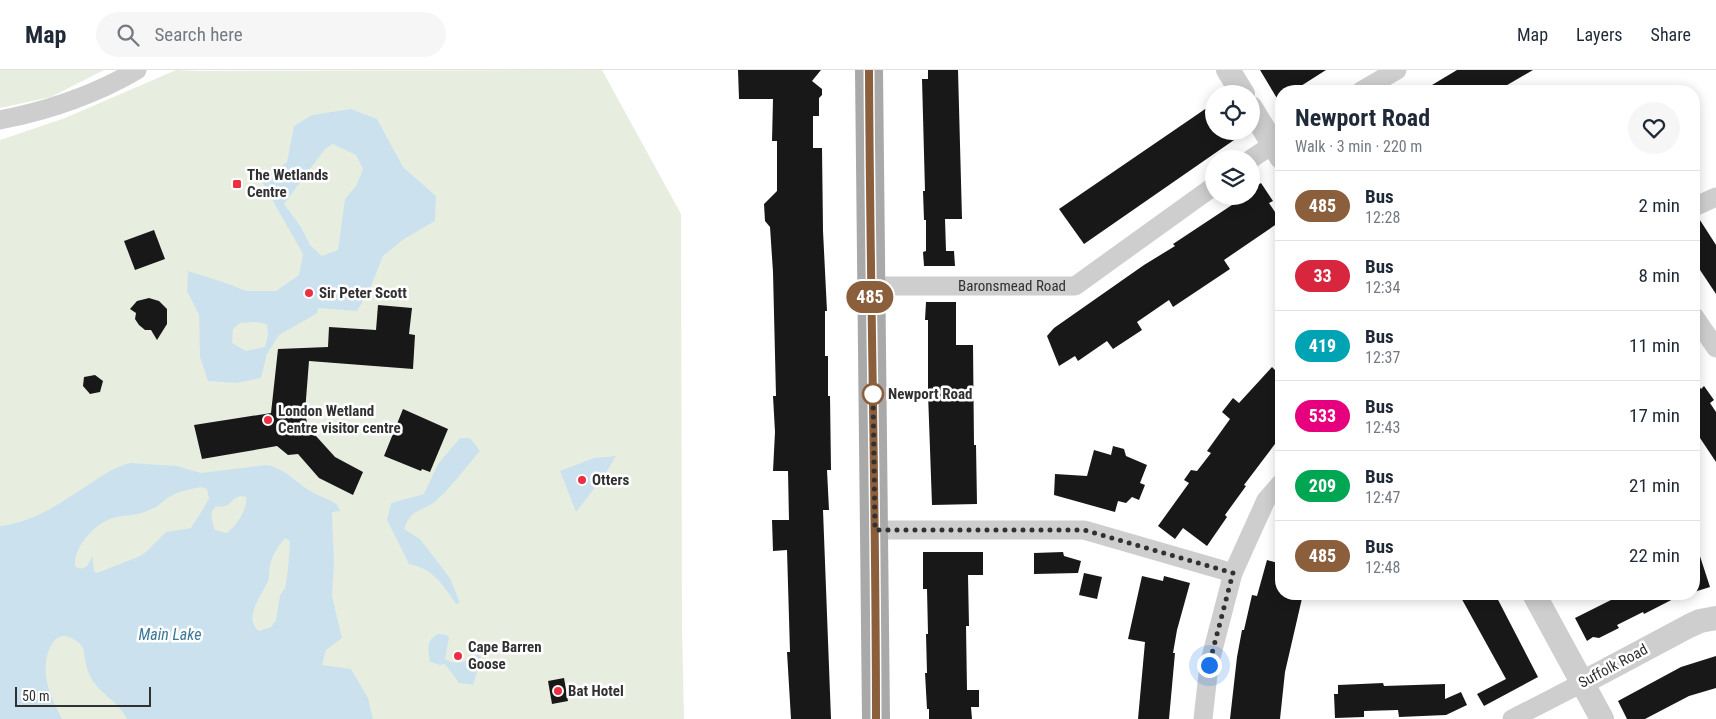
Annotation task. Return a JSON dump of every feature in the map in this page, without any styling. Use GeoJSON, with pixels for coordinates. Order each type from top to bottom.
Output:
{"type":"FeatureCollection","features":[{"type":"Feature","properties":{"kind":"main road"},"geometry":{"type":"LineString","coordinates":[[869,70],[876,719]]}},
{"type":"Feature","properties":{"kind":"street"},"geometry":{"type":"LineString","coordinates":[[0,120],[29,114],[64,102],[121,79],[137,70]]}},
{"type":"Feature","properties":{"kind":"street"},"geometry":{"type":"LineString","coordinates":[[1228,70],[1237,85]]}},
{"type":"Feature","properties":{"kind":"street"},"geometry":{"type":"LineString","coordinates":[[1371,85],[1397,70]]}},
{"type":"Feature","properties":{"kind":"street"},"geometry":{"type":"LineString","coordinates":[[1260,120],[1275,141]]}},
{"type":"Feature","properties":{"kind":"street"},"geometry":{"type":"LineString","coordinates":[[1260,155],[1275,148]]}},
{"type":"Feature","properties":{"kind":"street","name":"Baronsmead Road"},"geometry":{"type":"LineString","coordinates":[[870,286],[1075,286],[1205,192]]}},
{"type":"Feature","properties":{"kind":"street"},"geometry":{"type":"LineString","coordinates":[[1700,204],[1716,197]]}},
{"type":"Feature","properties":{"kind":"street"},"geometry":{"type":"LineString","coordinates":[[1700,325],[1716,348]]}},
{"type":"Feature","properties":{"kind":"street"},"geometry":{"type":"LineString","coordinates":[[1203,719],[1209,665],[1233,573],[1266,500],[1275,490]]}},
{"type":"Feature","properties":{"kind":"street"},"geometry":{"type":"LineString","coordinates":[[875,530],[1084,530],[1233,573]]}},
{"type":"Feature","properties":{"kind":"street"},"geometry":{"type":"LineString","coordinates":[[1537,600],[1602,719]]}},
{"type":"Feature","properties":{"kind":"street","name":"Suffolk Road"},"geometry":{"type":"LineString","coordinates":[[1512,719],[1689,626],[1700,621],[1716,618]]}},
{"type":"Feature","properties":{"kind":"green space"},"geometry":{"type":"Polygon","coordinates":[[[0,70],[104,70],[51,97],[0,108],[0,70]]]}},
{"type":"Feature","properties":{"kind":"green space"},"geometry":{"type":"Polygon","coordinates":[[[176,70],[602,70],[681,214],[684,719],[0,719],[0,140],[65,118],[176,70]]]}},
{"type":"Feature","properties":{"kind":"water"},"geometry":{"type":"Polygon","coordinates":[[[351,109],[377,119],[403,167],[436,196],[435,221],[404,239],[383,256],[370,289],[357,311],[319,308],[316,314],[279,335],[267,354],[261,378],[237,383],[208,381],[200,357],[199,315],[187,291],[188,271],[246,291],[276,291],[299,275],[303,254],[261,180],[287,162],[294,126],[312,115],[351,109]],[[333,144],[325,149],[284,204],[301,227],[310,245],[322,256],[338,250],[345,199],[356,186],[363,169],[356,155],[333,144]],[[255,322],[240,323],[233,329],[232,343],[246,351],[265,347],[268,334],[267,324],[255,322]]]}},
{"type":"Feature","properties":{"kind":"water"},"geometry":{"type":"Polygon","coordinates":[[[460,438],[470,438],[480,451],[438,499],[410,517],[404,529],[420,539],[450,578],[460,603],[456,604],[437,578],[418,566],[409,564],[387,520],[391,503],[424,494],[438,464],[460,438]]]}},
{"type":"Feature","properties":{"kind":"water"},"geometry":{"type":"Polygon","coordinates":[[[616,456],[604,476],[576,512],[560,471],[594,458],[616,456]]]}},
{"type":"Feature","properties":{"kind":"water","name":"Main Lake"},"geometry":{"type":"Polygon","coordinates":[[[130,463],[177,466],[201,473],[267,465],[286,473],[308,489],[336,504],[340,511],[332,512],[334,563],[332,596],[342,638],[326,650],[322,665],[351,669],[368,698],[373,719],[127,719],[119,707],[99,689],[91,678],[82,646],[75,640],[64,636],[58,637],[54,641],[46,661],[47,681],[50,692],[62,719],[0,719],[0,526],[37,516],[105,474],[130,463]],[[201,487],[174,494],[145,512],[110,519],[98,526],[81,545],[75,559],[75,566],[84,568],[90,562],[92,555],[94,571],[97,573],[140,556],[166,532],[191,528],[209,499],[207,489],[201,487]],[[241,496],[228,505],[216,507],[212,511],[215,530],[227,533],[234,526],[245,507],[246,497],[241,496]],[[286,538],[272,558],[268,581],[253,613],[254,626],[259,631],[271,627],[276,620],[280,595],[285,588],[290,542],[286,538]]]}},
{"type":"Feature","properties":{"kind":"water"},"geometry":{"type":"Polygon","coordinates":[[[438,634],[447,635],[449,638],[445,659],[458,663],[479,653],[481,658],[473,685],[459,683],[445,664],[440,665],[430,662],[428,649],[430,642],[438,634]]]}},
{"type":"Feature","properties":{"kind":"building"},"geometry":{"type":"Polygon","coordinates":[[[738,70],[821,70],[812,81],[822,89],[822,95],[819,98],[819,116],[813,116],[813,148],[822,148],[823,231],[827,311],[825,311],[825,356],[828,356],[828,396],[830,396],[831,470],[827,470],[829,510],[823,510],[831,719],[791,719],[787,652],[790,652],[787,550],[773,551],[772,520],[789,520],[788,471],[773,471],[775,432],[773,396],[776,396],[773,272],[770,227],[765,221],[764,204],[777,191],[777,141],[772,141],[773,99],[739,99],[738,70]]]}},
{"type":"Feature","properties":{"kind":"building"},"geometry":{"type":"Polygon","coordinates":[[[928,70],[958,70],[962,219],[945,219],[946,251],[954,251],[955,266],[924,266],[923,252],[926,251],[926,220],[924,220],[923,191],[925,191],[922,79],[928,79],[928,70]]]}},
{"type":"Feature","properties":{"kind":"building"},"geometry":{"type":"Polygon","coordinates":[[[1260,70],[1326,70],[1302,85],[1275,85],[1275,95],[1260,70]]]}},
{"type":"Feature","properties":{"kind":"building"},"geometry":{"type":"Polygon","coordinates":[[[1457,70],[1533,70],[1507,85],[1432,85],[1457,70]]]}},
{"type":"Feature","properties":{"kind":"building"},"geometry":{"type":"Polygon","coordinates":[[[1205,109],[1205,140],[1234,140],[1220,150],[1205,150],[1205,160],[1084,244],[1059,209],[1205,109]]]}},
{"type":"Feature","properties":{"kind":"building"},"geometry":{"type":"Polygon","coordinates":[[[1261,183],[1273,201],[1269,203],[1275,212],[1275,225],[1224,260],[1230,269],[1173,307],[1169,300],[1137,322],[1142,330],[1113,349],[1107,341],[1078,361],[1075,356],[1059,366],[1047,336],[1054,328],[1144,265],[1175,246],[1173,244],[1232,205],[1260,205],[1261,183]]]}},
{"type":"Feature","properties":{"kind":"building"},"geometry":{"type":"Polygon","coordinates":[[[1700,220],[1716,245],[1716,294],[1700,270],[1700,220]]]}},
{"type":"Feature","properties":{"kind":"building"},"geometry":{"type":"Polygon","coordinates":[[[154,230],[165,259],[135,270],[124,241],[154,230]]]}},
{"type":"Feature","properties":{"kind":"building"},"geometry":{"type":"Polygon","coordinates":[[[149,298],[159,301],[167,309],[167,324],[157,340],[151,330],[145,330],[139,325],[135,319],[136,313],[130,309],[137,301],[149,298]]]}},
{"type":"Feature","properties":{"kind":"building"},"geometry":{"type":"Polygon","coordinates":[[[926,302],[956,302],[956,345],[973,345],[974,445],[976,445],[977,504],[932,505],[928,393],[928,320],[925,320],[926,302]]]}},
{"type":"Feature","properties":{"kind":"building","name":"London Wetland Centre visitor centre"},"geometry":{"type":"Polygon","coordinates":[[[378,305],[412,308],[409,334],[415,335],[413,369],[309,361],[305,412],[309,434],[316,436],[335,457],[363,472],[353,495],[319,478],[298,454],[288,455],[277,446],[202,459],[194,425],[271,413],[278,349],[328,347],[329,327],[376,330],[378,305]]]}},
{"type":"Feature","properties":{"kind":"building"},"geometry":{"type":"Polygon","coordinates":[[[1272,367],[1275,370],[1275,444],[1244,485],[1246,486],[1225,515],[1227,517],[1207,546],[1183,528],[1175,539],[1158,526],[1189,483],[1184,480],[1191,470],[1197,471],[1211,453],[1207,451],[1230,419],[1222,412],[1233,398],[1239,403],[1272,367]]]}},
{"type":"Feature","properties":{"kind":"building"},"geometry":{"type":"Polygon","coordinates":[[[95,375],[103,381],[100,392],[90,394],[83,386],[84,377],[95,375]]]}},
{"type":"Feature","properties":{"kind":"building"},"geometry":{"type":"Polygon","coordinates":[[[1704,386],[1714,400],[1710,403],[1716,412],[1716,462],[1700,438],[1700,387],[1701,389],[1704,386]]]}},
{"type":"Feature","properties":{"kind":"building"},"geometry":{"type":"Polygon","coordinates":[[[403,409],[448,429],[430,472],[422,469],[421,471],[384,456],[403,409]]]}},
{"type":"Feature","properties":{"kind":"building"},"geometry":{"type":"Polygon","coordinates":[[[1113,446],[1124,449],[1126,456],[1147,465],[1140,483],[1145,485],[1139,500],[1132,497],[1126,503],[1118,501],[1115,512],[1054,495],[1055,474],[1087,476],[1094,450],[1111,455],[1113,446]]]}},
{"type":"Feature","properties":{"kind":"building"},"geometry":{"type":"Polygon","coordinates":[[[923,552],[983,552],[983,575],[968,575],[969,626],[966,626],[967,690],[979,690],[979,707],[971,707],[972,719],[929,719],[925,673],[927,673],[926,634],[928,634],[927,589],[923,589],[923,552]]]}},
{"type":"Feature","properties":{"kind":"building"},"geometry":{"type":"Polygon","coordinates":[[[1063,552],[1064,556],[1081,561],[1078,573],[1034,574],[1034,553],[1063,552]]]}},
{"type":"Feature","properties":{"kind":"building"},"geometry":{"type":"Polygon","coordinates":[[[1700,556],[1710,587],[1700,590],[1700,556]]]}},
{"type":"Feature","properties":{"kind":"building"},"geometry":{"type":"Polygon","coordinates":[[[1267,560],[1275,562],[1275,600],[1302,600],[1285,672],[1280,719],[1230,719],[1242,630],[1244,630],[1252,595],[1257,596],[1267,560]]]}},
{"type":"Feature","properties":{"kind":"building"},"geometry":{"type":"Polygon","coordinates":[[[1084,573],[1102,577],[1097,599],[1079,595],[1084,573]]]}},
{"type":"Feature","properties":{"kind":"building"},"geometry":{"type":"Polygon","coordinates":[[[1142,576],[1163,581],[1164,576],[1190,583],[1177,630],[1173,653],[1175,653],[1169,719],[1138,719],[1145,642],[1128,639],[1142,576]]]}},
{"type":"Feature","properties":{"kind":"building"},"geometry":{"type":"Polygon","coordinates":[[[1462,600],[1498,600],[1538,677],[1484,706],[1477,694],[1506,679],[1462,600]]]}},
{"type":"Feature","properties":{"kind":"building"},"geometry":{"type":"Polygon","coordinates":[[[1611,600],[1671,600],[1617,625],[1619,628],[1599,638],[1593,637],[1587,641],[1575,618],[1611,600]]]}},
{"type":"Feature","properties":{"kind":"building"},"geometry":{"type":"Polygon","coordinates":[[[1716,656],[1716,688],[1689,696],[1645,719],[1627,719],[1618,701],[1681,667],[1716,656]]]}},
{"type":"Feature","properties":{"kind":"building","name":"Bat Hotel"},"geometry":{"type":"Polygon","coordinates":[[[564,678],[568,701],[552,704],[548,681],[564,678]]]}},
{"type":"Feature","properties":{"kind":"building"},"geometry":{"type":"Polygon","coordinates":[[[1383,683],[1384,686],[1445,684],[1445,699],[1461,692],[1467,705],[1446,715],[1399,717],[1398,710],[1364,711],[1364,717],[1335,718],[1334,694],[1338,694],[1338,685],[1383,683]]]}},
{"type":"Feature","properties":{"kind":"bus line","name":"485"},"geometry":{"type":"LineString","coordinates":[[869,70],[876,719]]}},
{"type":"Feature","properties":{"kind":"place","name":"The Wetlands Centre"},"geometry":{"type":"Point","coordinates":[237,184]}},
{"type":"Feature","properties":{"kind":"place","name":"Sir Peter Scott"},"geometry":{"type":"Point","coordinates":[309,293]}},
{"type":"Feature","properties":{"kind":"place","name":"Newport Road"},"geometry":{"type":"Point","coordinates":[873,394]}},
{"type":"Feature","properties":{"kind":"place","name":"London Wetland Centre visitor centre"},"geometry":{"type":"Point","coordinates":[268,420]}},
{"type":"Feature","properties":{"kind":"place","name":"Otters"},"geometry":{"type":"Point","coordinates":[582,480]}},
{"type":"Feature","properties":{"kind":"place","name":"Cape Barren Goose"},"geometry":{"type":"Point","coordinates":[458,656]}},
{"type":"Feature","properties":{"kind":"place","name":"Bat Hotel"},"geometry":{"type":"Point","coordinates":[558,691]}},
{"type":"Feature","properties":{"kind":"route"},"geometry":{"type":"LineString","coordinates":[[873,394],[873,392],[875,530],[1084,530],[1233,573],[1209,665]]}}]}
